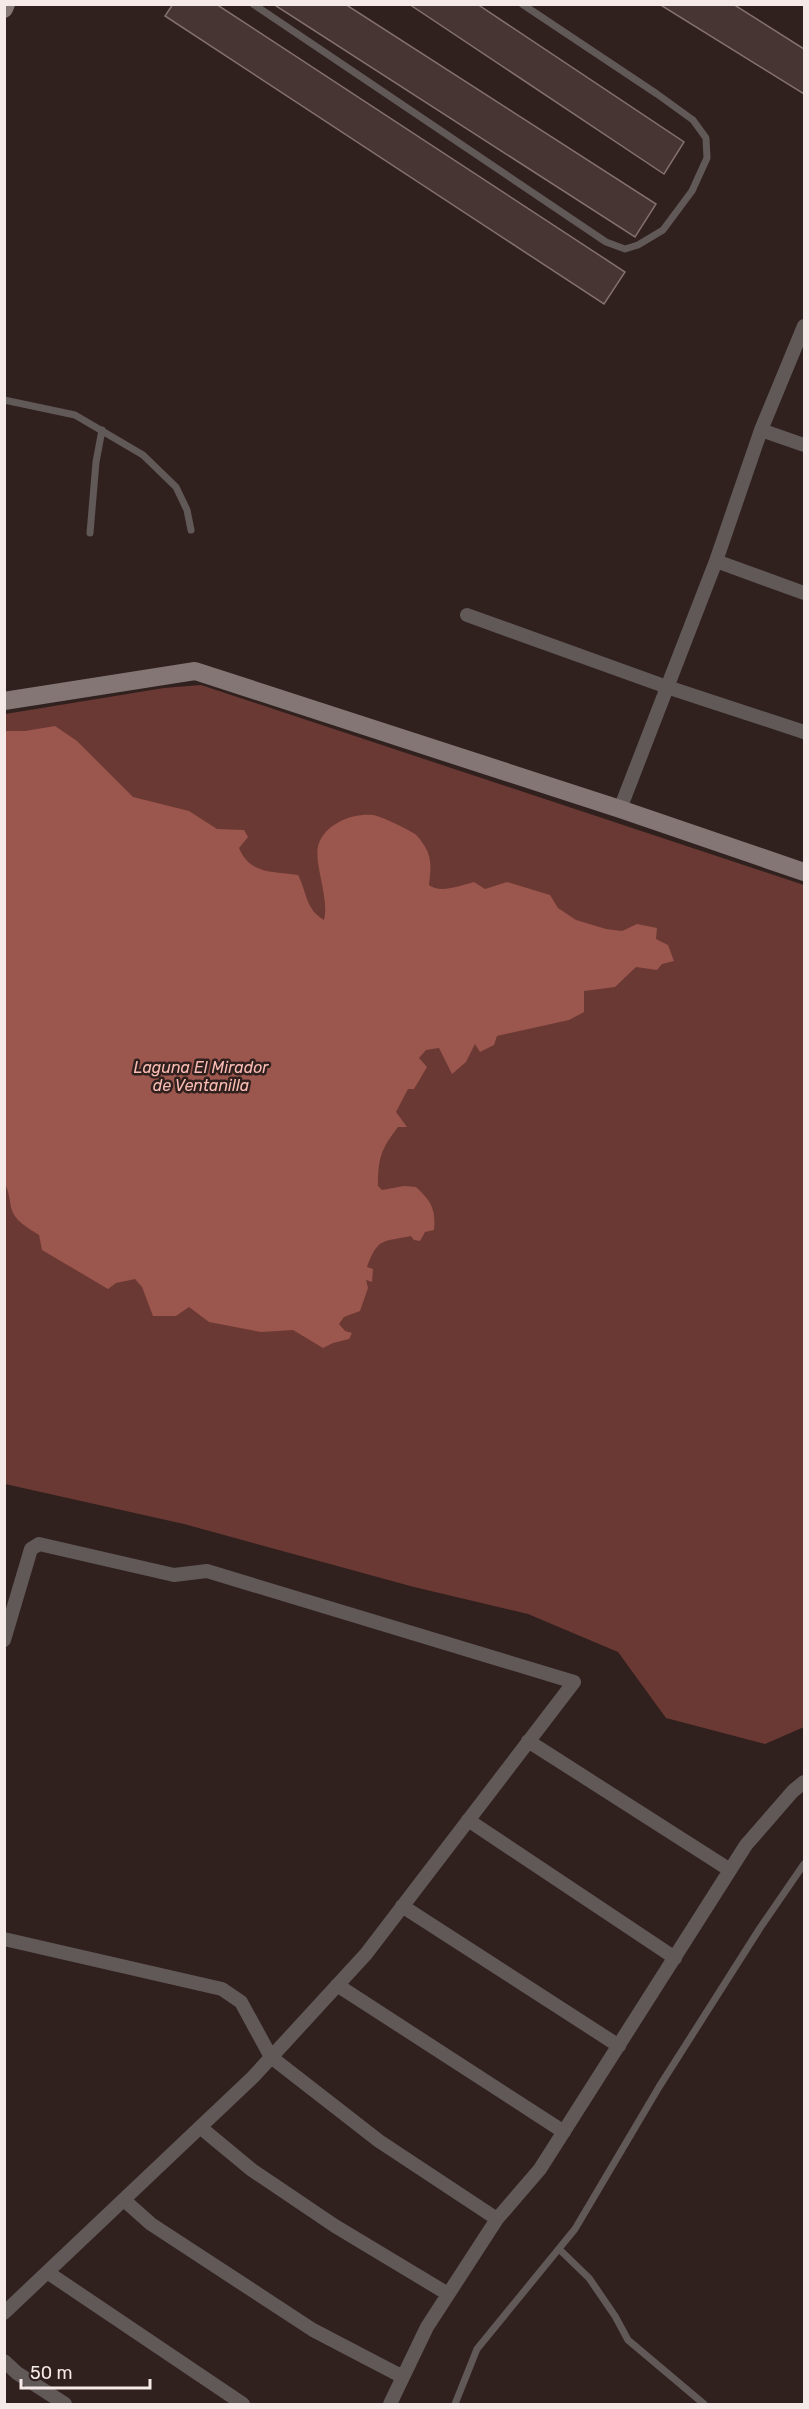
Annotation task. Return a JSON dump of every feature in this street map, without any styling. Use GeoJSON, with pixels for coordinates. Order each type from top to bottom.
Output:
{"type":"FeatureCollection","features":[{"type":"Feature","properties":{"kind":"street"},"geometry":{"type":"LineString","coordinates":[[620,809],[716,561],[761,430],[804,326]]}},
{"type":"Feature","properties":{"kind":"street"},"geometry":{"type":"LineString","coordinates":[[761,430],[804,445]]}},
{"type":"Feature","properties":{"kind":"street"},"geometry":{"type":"LineString","coordinates":[[716,561],[804,593]]}},
{"type":"Feature","properties":{"kind":"street"},"geometry":{"type":"LineString","coordinates":[[467,615],[667,687],[804,732]]}},
{"type":"Feature","properties":{"kind":"street"},"geometry":{"type":"LineString","coordinates":[[4,701],[195,671],[620,809],[804,872]]}},
{"type":"Feature","properties":{"kind":"street"},"geometry":{"type":"LineString","coordinates":[[4,1640],[31,1549],[39,1544],[174,1575],[207,1571],[574,1682],[366,1954],[271,2057],[4,2313]]}},
{"type":"Feature","properties":{"kind":"street"},"geometry":{"type":"LineString","coordinates":[[528,1742],[730,1870]]}},
{"type":"Feature","properties":{"kind":"street"},"geometry":{"type":"LineString","coordinates":[[390,2404],[427,2327],[497,2219],[540,2169],[746,1845],[793,1791],[804,1782]]}},
{"type":"Feature","properties":{"kind":"street"},"geometry":{"type":"LineString","coordinates":[[468,1820],[675,1958]]}},
{"type":"Feature","properties":{"kind":"street"},"geometry":{"type":"LineString","coordinates":[[402,1906],[618,2046]]}},
{"type":"Feature","properties":{"kind":"street"},"geometry":{"type":"LineString","coordinates":[[4,1939],[222,1989],[241,2002],[271,2057],[379,2141],[497,2219]]}},
{"type":"Feature","properties":{"kind":"street"},"geometry":{"type":"LineString","coordinates":[[337,1985],[564,2132]]}},
{"type":"Feature","properties":{"kind":"street"},"geometry":{"type":"LineString","coordinates":[[200,2127],[252,2170],[335,2226],[448,2294]]}},
{"type":"Feature","properties":{"kind":"street"},"geometry":{"type":"LineString","coordinates":[[124,2200],[151,2224],[303,2324],[403,2377]]}},
{"type":"Feature","properties":{"kind":"street"},"geometry":{"type":"LineString","coordinates":[[47,2272],[243,2404]]}},
{"type":"Feature","properties":{"kind":"street"},"geometry":{"type":"LineString","coordinates":[[4,2361],[17,2373],[65,2404]]}},
{"type":"Feature","properties":{"kind":"lane"},"geometry":{"type":"LineString","coordinates":[[253,4],[606,242],[625,249],[638,244],[663,230],[692,191],[707,158],[706,138],[693,120],[522,4]]}},
{"type":"Feature","properties":{"kind":"lane"},"geometry":{"type":"LineString","coordinates":[[4,400],[75,415],[143,455],[176,487],[187,510],[191,530]]}},
{"type":"Feature","properties":{"kind":"lane"},"geometry":{"type":"LineString","coordinates":[[90,533],[96,462],[102,430]]}},
{"type":"Feature","properties":{"kind":"lane"},"geometry":{"type":"LineString","coordinates":[[455,2404],[477,2349],[574,2229],[658,2087],[804,1864]]}},
{"type":"Feature","properties":{"kind":"lane"},"geometry":{"type":"LineString","coordinates":[[559,2249],[589,2278],[628,2340],[704,2404]]}},
{"type":"Feature","properties":{"kind":"shaded area"},"geometry":{"type":"Polygon","coordinates":[[[201,685],[804,885],[804,1727],[765,1744],[666,1718],[618,1652],[528,1614],[414,1587],[184,1524],[5,1484],[5,714],[164,688],[201,685]]]}},
{"type":"Feature","properties":{"kind":"water","name":"Laguna El Mirador de Ventanilla"},"geometry":{"type":"Polygon","coordinates":[[[55,726],[77,741],[133,797],[189,811],[217,829],[244,830],[248,837],[239,848],[249,863],[272,872],[298,875],[313,911],[324,920],[325,901],[317,851],[319,843],[334,825],[349,818],[373,815],[400,826],[418,837],[429,857],[429,885],[434,888],[451,888],[474,882],[485,889],[507,882],[550,895],[558,908],[576,920],[622,931],[637,924],[657,928],[656,939],[668,945],[674,961],[662,964],[657,970],[636,967],[615,987],[584,991],[584,1012],[569,1020],[497,1036],[494,1045],[480,1052],[475,1044],[466,1062],[452,1074],[439,1048],[426,1050],[419,1058],[427,1067],[414,1089],[408,1089],[396,1112],[407,1127],[398,1127],[384,1148],[380,1161],[378,1186],[382,1190],[404,1186],[416,1187],[431,1206],[434,1230],[425,1232],[420,1241],[414,1240],[411,1236],[383,1242],[378,1246],[367,1267],[373,1269],[372,1282],[366,1280],[368,1288],[360,1311],[344,1317],[339,1324],[345,1331],[352,1333],[349,1339],[323,1348],[293,1330],[261,1332],[209,1322],[189,1307],[176,1316],[153,1316],[142,1287],[135,1279],[116,1283],[108,1289],[42,1250],[39,1235],[22,1223],[13,1212],[4,1182],[5,731],[25,731],[55,726]]]}},
{"type":"Feature","properties":{"kind":"building"},"geometry":{"type":"Polygon","coordinates":[[[173,4],[216,4],[625,272],[604,304],[165,16],[173,4]]]}},
{"type":"Feature","properties":{"kind":"building"},"geometry":{"type":"Polygon","coordinates":[[[273,4],[345,4],[656,204],[635,237],[273,4]]]}},
{"type":"Feature","properties":{"kind":"building"},"geometry":{"type":"Polygon","coordinates":[[[409,4],[477,4],[684,142],[664,174],[409,4]]]}},
{"type":"Feature","properties":{"kind":"building"},"geometry":{"type":"Polygon","coordinates":[[[659,4],[733,4],[804,49],[804,94],[659,4]]]}}]}
